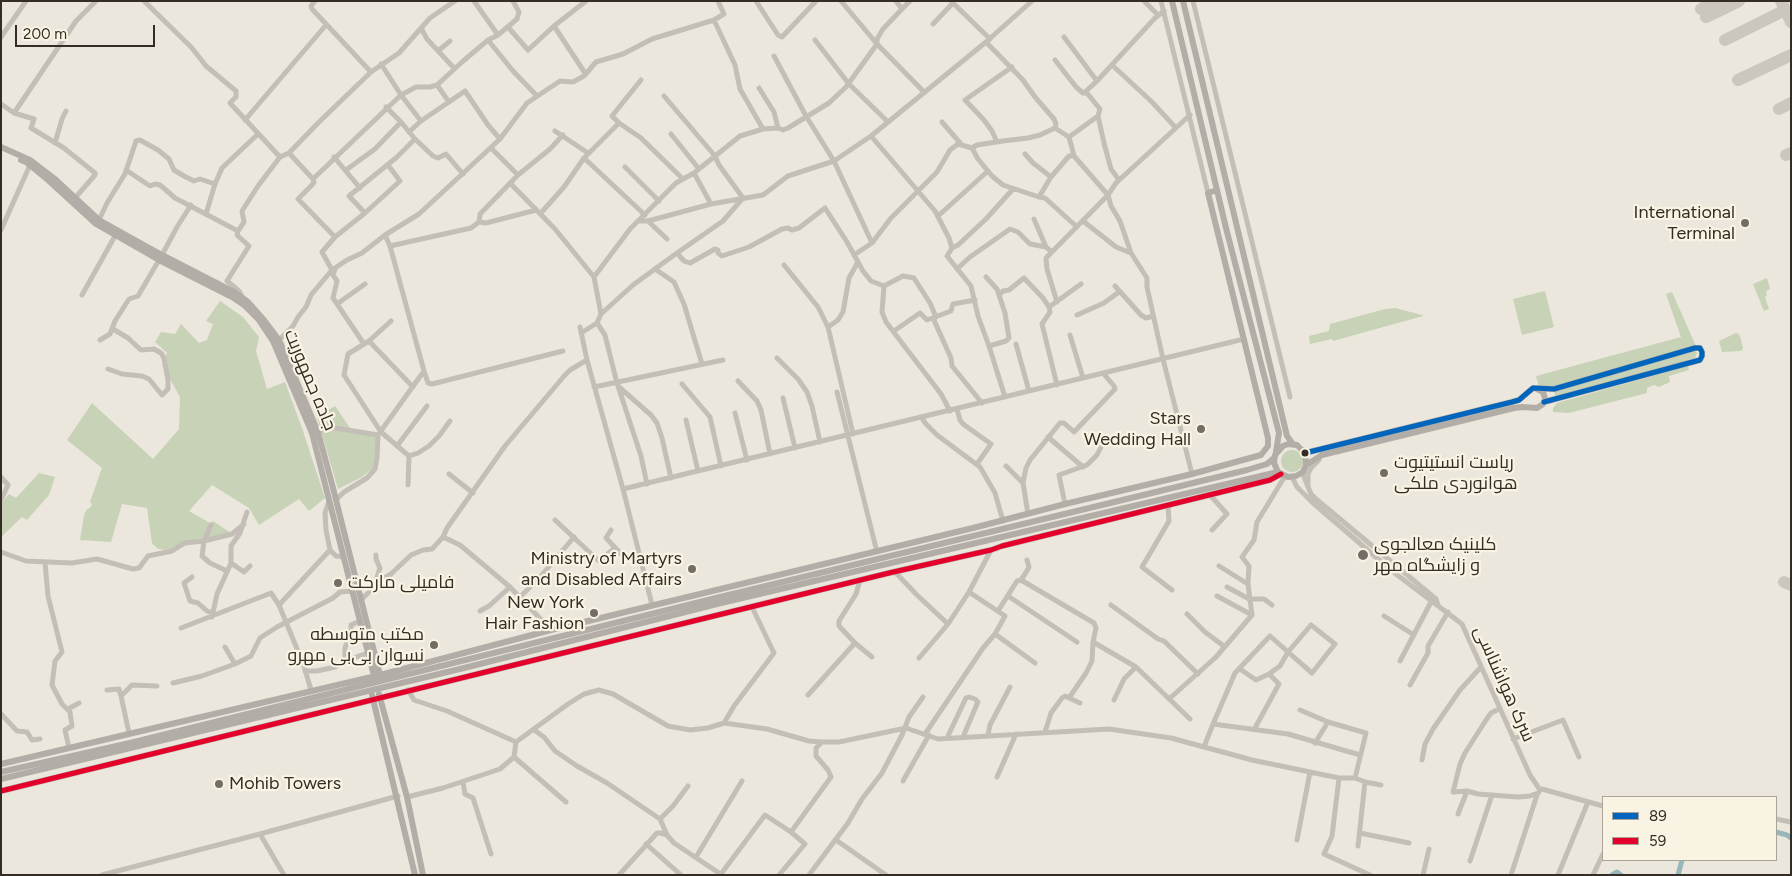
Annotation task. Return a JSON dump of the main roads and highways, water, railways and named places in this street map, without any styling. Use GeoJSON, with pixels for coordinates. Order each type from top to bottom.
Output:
{"type":"FeatureCollection","features":[{"type":"Feature","properties":{"kind":"main road"},"geometry":{"type":"LineString","coordinates":[[1172,1],[1217,190],[1279,433],[1275,455],[1276,468],[1281,474]]}},
{"type":"Feature","properties":{"kind":"main road"},"geometry":{"type":"LineString","coordinates":[[1182,1],[1287,436],[1293,444],[1300,447],[1305,453],[1306,465]]}},
{"type":"Feature","properties":{"kind":"main road","name":"جاده جمهوریت"},"geometry":{"type":"LineString","coordinates":[[1,147],[30,160],[99,220],[160,258],[232,297],[244,305],[259,320],[273,341],[312,433],[361,600],[375,683]]}},
{"type":"Feature","properties":{"kind":"main road","name":"جاده جمهوریت"},"geometry":{"type":"LineString","coordinates":[[1,151],[30,165],[96,224],[115,236],[243,298],[264,320],[279,340],[318,432],[344,557],[375,683]]}},
{"type":"Feature","properties":{"kind":"main road"},"geometry":{"type":"LineString","coordinates":[[1,764],[312,690],[375,683],[551,630],[877,552],[1252,458],[1265,451],[1268,446],[1268,438],[1208,193],[1217,190]]}},
{"type":"Feature","properties":{"kind":"main road"},"geometry":{"type":"LineString","coordinates":[[1,772],[375,683],[1281,474],[1292,477],[1302,472],[1306,465],[1322,455],[1514,408],[1537,408],[1544,402],[1700,360],[1702,354],[1697,348],[1554,389],[1536,388],[1529,390],[1519,400],[1512,402],[1305,453]]}},
{"type":"Feature","properties":{"kind":"main road"},"geometry":{"type":"LineString","coordinates":[[1536,388],[1544,395],[1544,402]]}},
{"type":"Feature","properties":{"kind":"main road"},"geometry":{"type":"LineString","coordinates":[[1527,392],[1524,399],[1530,408]]}},
{"type":"Feature","properties":{"kind":"main road"},"geometry":{"type":"LineString","coordinates":[[1262,413],[1272,410]]}},
{"type":"Feature","properties":{"kind":"main road"},"geometry":{"type":"LineString","coordinates":[[1,779],[716,598],[1247,470],[1267,464],[1283,446],[1293,444]]}},
{"type":"Feature","properties":{"kind":"main road"},"geometry":{"type":"LineString","coordinates":[[1,791],[408,690],[991,550],[1270,480],[1281,474]]}},
{"type":"Feature","properties":{"kind":"main road"},"geometry":{"type":"LineString","coordinates":[[375,683],[376,698],[415,875]]}},
{"type":"Feature","properties":{"kind":"main road"},"geometry":{"type":"LineString","coordinates":[[376,698],[407,797],[423,875]]}},
{"type":"Feature","properties":{"kind":"main road"},"geometry":{"type":"LineString","coordinates":[[410,848],[417,845]]}},
{"type":"Feature","properties":{"kind":"waterway"},"geometry":{"type":"LineString","coordinates":[[1777,832],[1791,838]]}},
{"type":"Feature","properties":{"kind":"waterway"},"geometry":{"type":"LineString","coordinates":[[1678,875],[1682,861]]}},
{"type":"Feature","properties":{"kind":"waterway"},"geometry":{"type":"LineString","coordinates":[[1612,875],[1617,872],[1621,875]]}},
{"type":"Feature","properties":{"kind":"place","name":"International Terminal"},"geometry":{"type":"Point","coordinates":[1745,223]}},
{"type":"Feature","properties":{"kind":"place","name":"Stars Wedding Hall"},"geometry":{"type":"Point","coordinates":[1201,429]}},
{"type":"Feature","properties":{"kind":"place","name":"ریاست انستیتیوت هوانوردی ملکی"},"geometry":{"type":"Point","coordinates":[1384,473]}},
{"type":"Feature","properties":{"kind":"place","name":"کلینیک معالجوی و زایشگاه مهر"},"geometry":{"type":"Point","coordinates":[1363,555]}},
{"type":"Feature","properties":{"kind":"place","name":"Ministry of Martyrs and Disabled Affairs"},"geometry":{"type":"Point","coordinates":[692,569]}},
{"type":"Feature","properties":{"kind":"place","name":"فامیلی مارکت"},"geometry":{"type":"Point","coordinates":[338,583]}},
{"type":"Feature","properties":{"kind":"place","name":"New York Hair Fashion"},"geometry":{"type":"Point","coordinates":[594,613]}},
{"type":"Feature","properties":{"kind":"place","name":"مکتب متوسطه نسوان بی‌بی مهرو"},"geometry":{"type":"Point","coordinates":[434,645]}},
{"type":"Feature","properties":{"kind":"place","name":"Mohib Towers"},"geometry":{"type":"Point","coordinates":[219,784]}}]}
